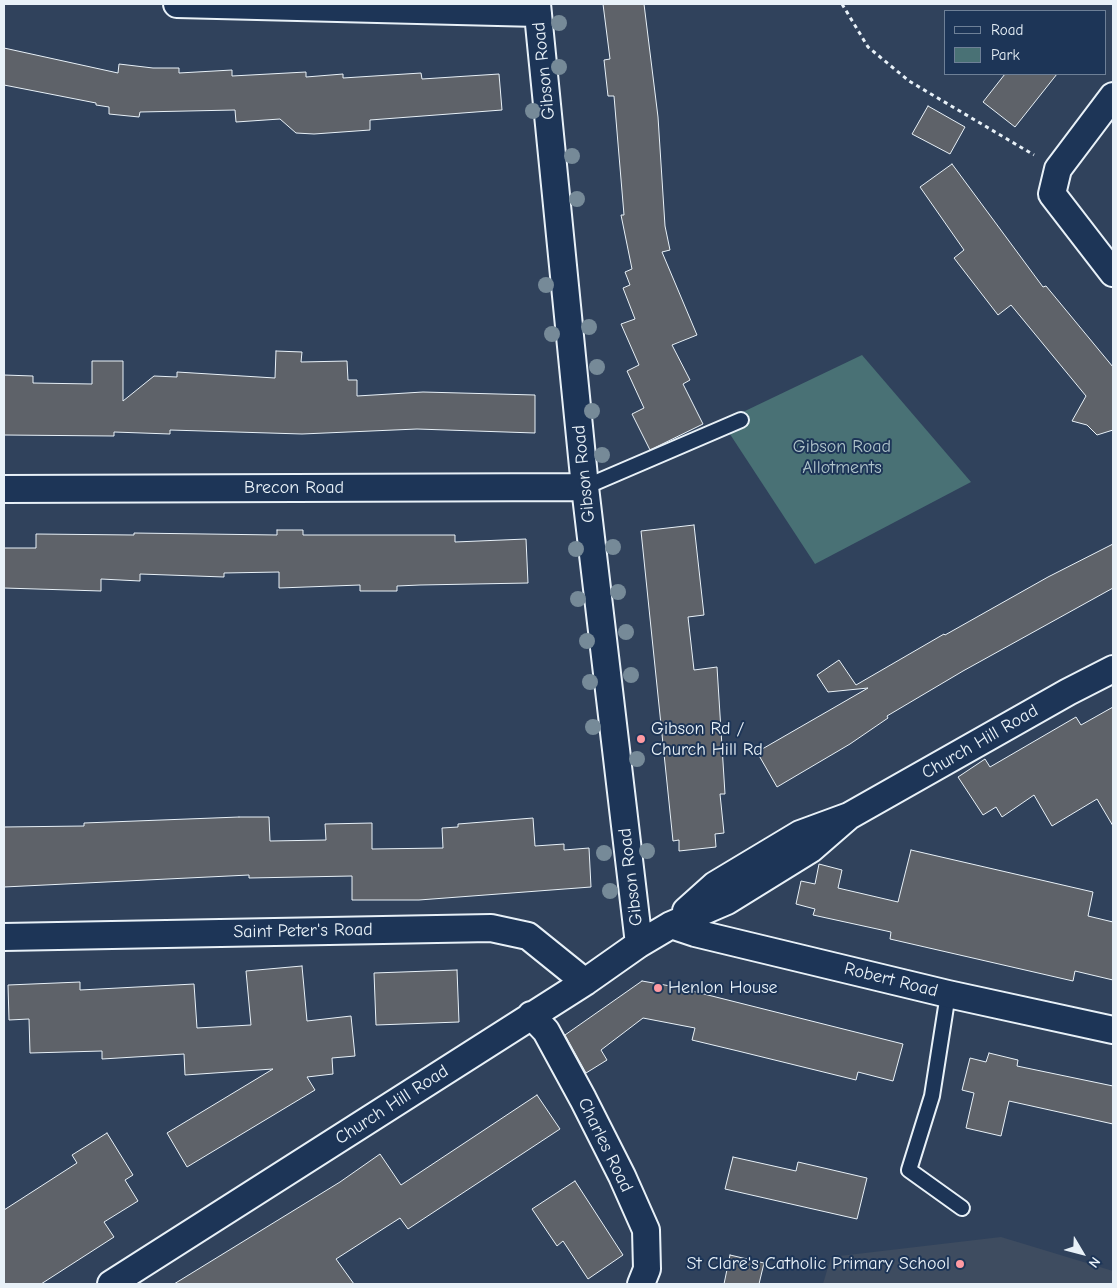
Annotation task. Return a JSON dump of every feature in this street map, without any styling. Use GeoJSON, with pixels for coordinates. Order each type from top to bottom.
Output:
{"type":"FeatureCollection","features":[{"type":"Feature","properties":{"kind":"street"},"geometry":{"type":"LineString","coordinates":[[177,4],[538,8]]}},
{"type":"Feature","properties":{"kind":"street","name":"Gibson Road"},"geometry":{"type":"LineString","coordinates":[[538,8],[585,487],[639,944]]}},
{"type":"Feature","properties":{"kind":"street"},"geometry":{"type":"LineString","coordinates":[[1113,96],[1058,169],[1052,194],[1113,273]]}},
{"type":"Feature","properties":{"kind":"street","name":"Brecon Road"},"geometry":{"type":"LineString","coordinates":[[4,489],[585,487]]}},
{"type":"Feature","properties":{"kind":"street","name":"Church Hill Road"},"geometry":{"type":"LineString","coordinates":[[112,1284],[531,1015],[586,982],[639,944],[671,924],[715,885],[732,874],[800,834],[848,816],[1068,692],[1113,669]]}},
{"type":"Feature","properties":{"kind":"street","name":"Robert Road"},"geometry":{"type":"LineString","coordinates":[[671,924],[695,933],[948,994],[1113,1030]]}},
{"type":"Feature","properties":{"kind":"street","name":"Saint Peter's Road"},"geometry":{"type":"LineString","coordinates":[[4,937],[491,928],[528,936],[586,982]]}},
{"type":"Feature","properties":{"kind":"street","name":"Charles Road"},"geometry":{"type":"LineString","coordinates":[[531,1015],[546,1030],[574,1082],[622,1176],[646,1230],[647,1268],[641,1284]]}},
{"type":"Feature","properties":{"kind":"lane"},"geometry":{"type":"LineString","coordinates":[[585,487],[741,420]]}},
{"type":"Feature","properties":{"kind":"lane"},"geometry":{"type":"LineString","coordinates":[[948,994],[932,1096],[909,1170],[962,1208]]}},
{"type":"Feature","properties":{"kind":"path"},"geometry":{"type":"LineString","coordinates":[[842,4],[868,47],[909,82],[1058,169]]}},
{"type":"Feature","properties":{"kind":"shaded area","name":"St Clare's Catholic Primary School"},"geometry":{"type":"Polygon","coordinates":[[[1001,1237],[1113,1271],[1113,1284],[823,1284],[831,1257],[1001,1237]]]}},
{"type":"Feature","properties":{"kind":"green space","name":"Gibson Road Allotments"},"geometry":{"type":"Polygon","coordinates":[[[862,355],[971,482],[815,564],[722,422],[862,355]]]}},
{"type":"Feature","properties":{"kind":"building"},"geometry":{"type":"Polygon","coordinates":[[[603,4],[644,4],[658,117],[665,226],[670,250],[662,252],[697,335],[672,345],[690,380],[683,384],[703,424],[650,450],[632,414],[644,408],[627,371],[639,365],[621,324],[635,319],[623,288],[630,285],[625,272],[632,269],[621,215],[624,215],[614,96],[608,96],[604,60],[610,59],[603,4]]]}},
{"type":"Feature","properties":{"kind":"building"},"geometry":{"type":"Polygon","coordinates":[[[4,48],[118,73],[119,64],[153,68],[179,68],[179,73],[232,70],[232,76],[306,72],[306,77],[343,74],[343,78],[421,73],[422,79],[499,74],[502,110],[370,120],[370,130],[314,134],[296,133],[280,119],[236,122],[235,110],[140,112],[139,117],[109,114],[109,107],[96,105],[96,103],[4,85],[4,48]]]}},
{"type":"Feature","properties":{"kind":"building"},"geometry":{"type":"Polygon","coordinates":[[[1004,75],[1056,75],[1015,127],[983,102],[1004,75]]]}},
{"type":"Feature","properties":{"kind":"building"},"geometry":{"type":"Polygon","coordinates":[[[928,106],[965,127],[950,154],[912,134],[928,106]]]}},
{"type":"Feature","properties":{"kind":"building"},"geometry":{"type":"Polygon","coordinates":[[[952,164],[1043,287],[1046,286],[1113,367],[1113,430],[1097,435],[1087,425],[1072,421],[1086,396],[1011,305],[998,315],[954,258],[964,250],[920,187],[952,164]]]}},
{"type":"Feature","properties":{"kind":"building"},"geometry":{"type":"Polygon","coordinates":[[[276,351],[302,352],[301,362],[347,361],[348,380],[357,380],[357,396],[423,392],[535,395],[535,433],[417,429],[302,434],[170,430],[170,434],[114,432],[114,436],[4,435],[4,375],[33,376],[33,383],[92,384],[92,361],[123,361],[123,401],[154,376],[177,377],[177,372],[275,378],[276,351]]]}},
{"type":"Feature","properties":{"kind":"building"},"geometry":{"type":"Polygon","coordinates":[[[694,525],[704,615],[688,617],[694,670],[717,667],[725,794],[720,794],[724,833],[715,834],[716,847],[679,851],[679,840],[673,841],[641,531],[694,525]]]}},
{"type":"Feature","properties":{"kind":"building"},"geometry":{"type":"Polygon","coordinates":[[[277,530],[303,530],[303,535],[455,535],[455,542],[526,539],[528,583],[397,586],[397,591],[360,591],[360,585],[279,588],[279,572],[224,573],[224,577],[140,574],[140,581],[101,579],[101,591],[4,588],[4,548],[36,548],[36,534],[277,535],[277,530]]]}},
{"type":"Feature","properties":{"kind":"building"},"geometry":{"type":"Polygon","coordinates":[[[1113,544],[1113,588],[963,671],[887,716],[888,718],[850,744],[777,787],[757,752],[868,688],[828,692],[817,675],[839,660],[856,685],[944,634],[1113,544]]]}},
{"type":"Feature","properties":{"kind":"building"},"geometry":{"type":"Polygon","coordinates":[[[1113,707],[1113,826],[1097,799],[1052,826],[1034,795],[1002,817],[996,807],[983,815],[958,777],[985,759],[990,767],[1076,717],[1081,725],[1113,707]]]}},
{"type":"Feature","properties":{"kind":"building"},"geometry":{"type":"Polygon","coordinates":[[[269,817],[270,841],[326,840],[325,824],[372,823],[372,849],[443,848],[442,828],[458,827],[458,824],[533,818],[535,846],[564,844],[564,850],[589,848],[591,887],[419,900],[352,900],[352,876],[249,878],[249,875],[4,887],[4,827],[84,826],[84,823],[269,817]]]}},
{"type":"Feature","properties":{"kind":"building"},"geometry":{"type":"Polygon","coordinates":[[[911,850],[1093,892],[1088,916],[1113,922],[1113,980],[1075,971],[1073,981],[890,939],[891,932],[813,915],[815,909],[796,904],[801,881],[815,884],[819,864],[842,870],[838,888],[898,902],[911,850]]]}},
{"type":"Feature","properties":{"kind":"building"},"geometry":{"type":"Polygon","coordinates":[[[302,966],[307,1021],[351,1016],[355,1056],[332,1058],[333,1074],[307,1077],[315,1090],[187,1167],[167,1133],[273,1069],[185,1075],[184,1054],[102,1059],[102,1051],[30,1053],[29,1019],[9,1020],[8,985],[80,982],[80,990],[194,984],[197,1028],[251,1025],[246,971],[302,966]]]}},
{"type":"Feature","properties":{"kind":"building"},"geometry":{"type":"Polygon","coordinates":[[[457,970],[459,1022],[376,1025],[374,973],[457,970]]]}},
{"type":"Feature","properties":{"kind":"building"},"geometry":{"type":"Polygon","coordinates":[[[642,981],[676,987],[903,1044],[893,1081],[858,1072],[856,1080],[692,1040],[695,1028],[643,1018],[601,1050],[607,1060],[586,1073],[565,1035],[642,981]]]}},
{"type":"Feature","properties":{"kind":"building"},"geometry":{"type":"Polygon","coordinates":[[[989,1053],[1018,1060],[1017,1066],[1113,1086],[1113,1124],[1009,1101],[1001,1136],[966,1128],[974,1093],[962,1090],[970,1058],[986,1062],[989,1053]]]}},
{"type":"Feature","properties":{"kind":"building"},"geometry":{"type":"Polygon","coordinates":[[[537,1095],[560,1129],[408,1229],[400,1218],[336,1259],[354,1284],[174,1284],[340,1182],[380,1154],[401,1185],[537,1095]]]}},
{"type":"Feature","properties":{"kind":"building"},"geometry":{"type":"Polygon","coordinates":[[[107,1133],[133,1175],[125,1180],[138,1201],[104,1222],[114,1237],[41,1284],[4,1284],[4,1210],[77,1163],[72,1155],[107,1133]]]}},
{"type":"Feature","properties":{"kind":"building"},"geometry":{"type":"Polygon","coordinates":[[[733,1157],[796,1171],[798,1162],[867,1178],[857,1219],[725,1189],[733,1157]]]}},
{"type":"Feature","properties":{"kind":"building"},"geometry":{"type":"Polygon","coordinates":[[[575,1181],[623,1255],[588,1279],[563,1241],[557,1246],[532,1209],[575,1181]]]}},
{"type":"Feature","properties":{"kind":"building"},"geometry":{"type":"Polygon","coordinates":[[[730,1255],[764,1263],[759,1284],[724,1284],[730,1255]]]}},
{"type":"Feature","properties":{"kind":"place","name":"Gibson Rd / Church Hill Rd"},"geometry":{"type":"Point","coordinates":[641,739]}},
{"type":"Feature","properties":{"kind":"place","name":"Henlon House"},"geometry":{"type":"Point","coordinates":[658,988]}},
{"type":"Feature","properties":{"kind":"place","name":"St Clare's Catholic Primary School"},"geometry":{"type":"Point","coordinates":[960,1264]}}]}
